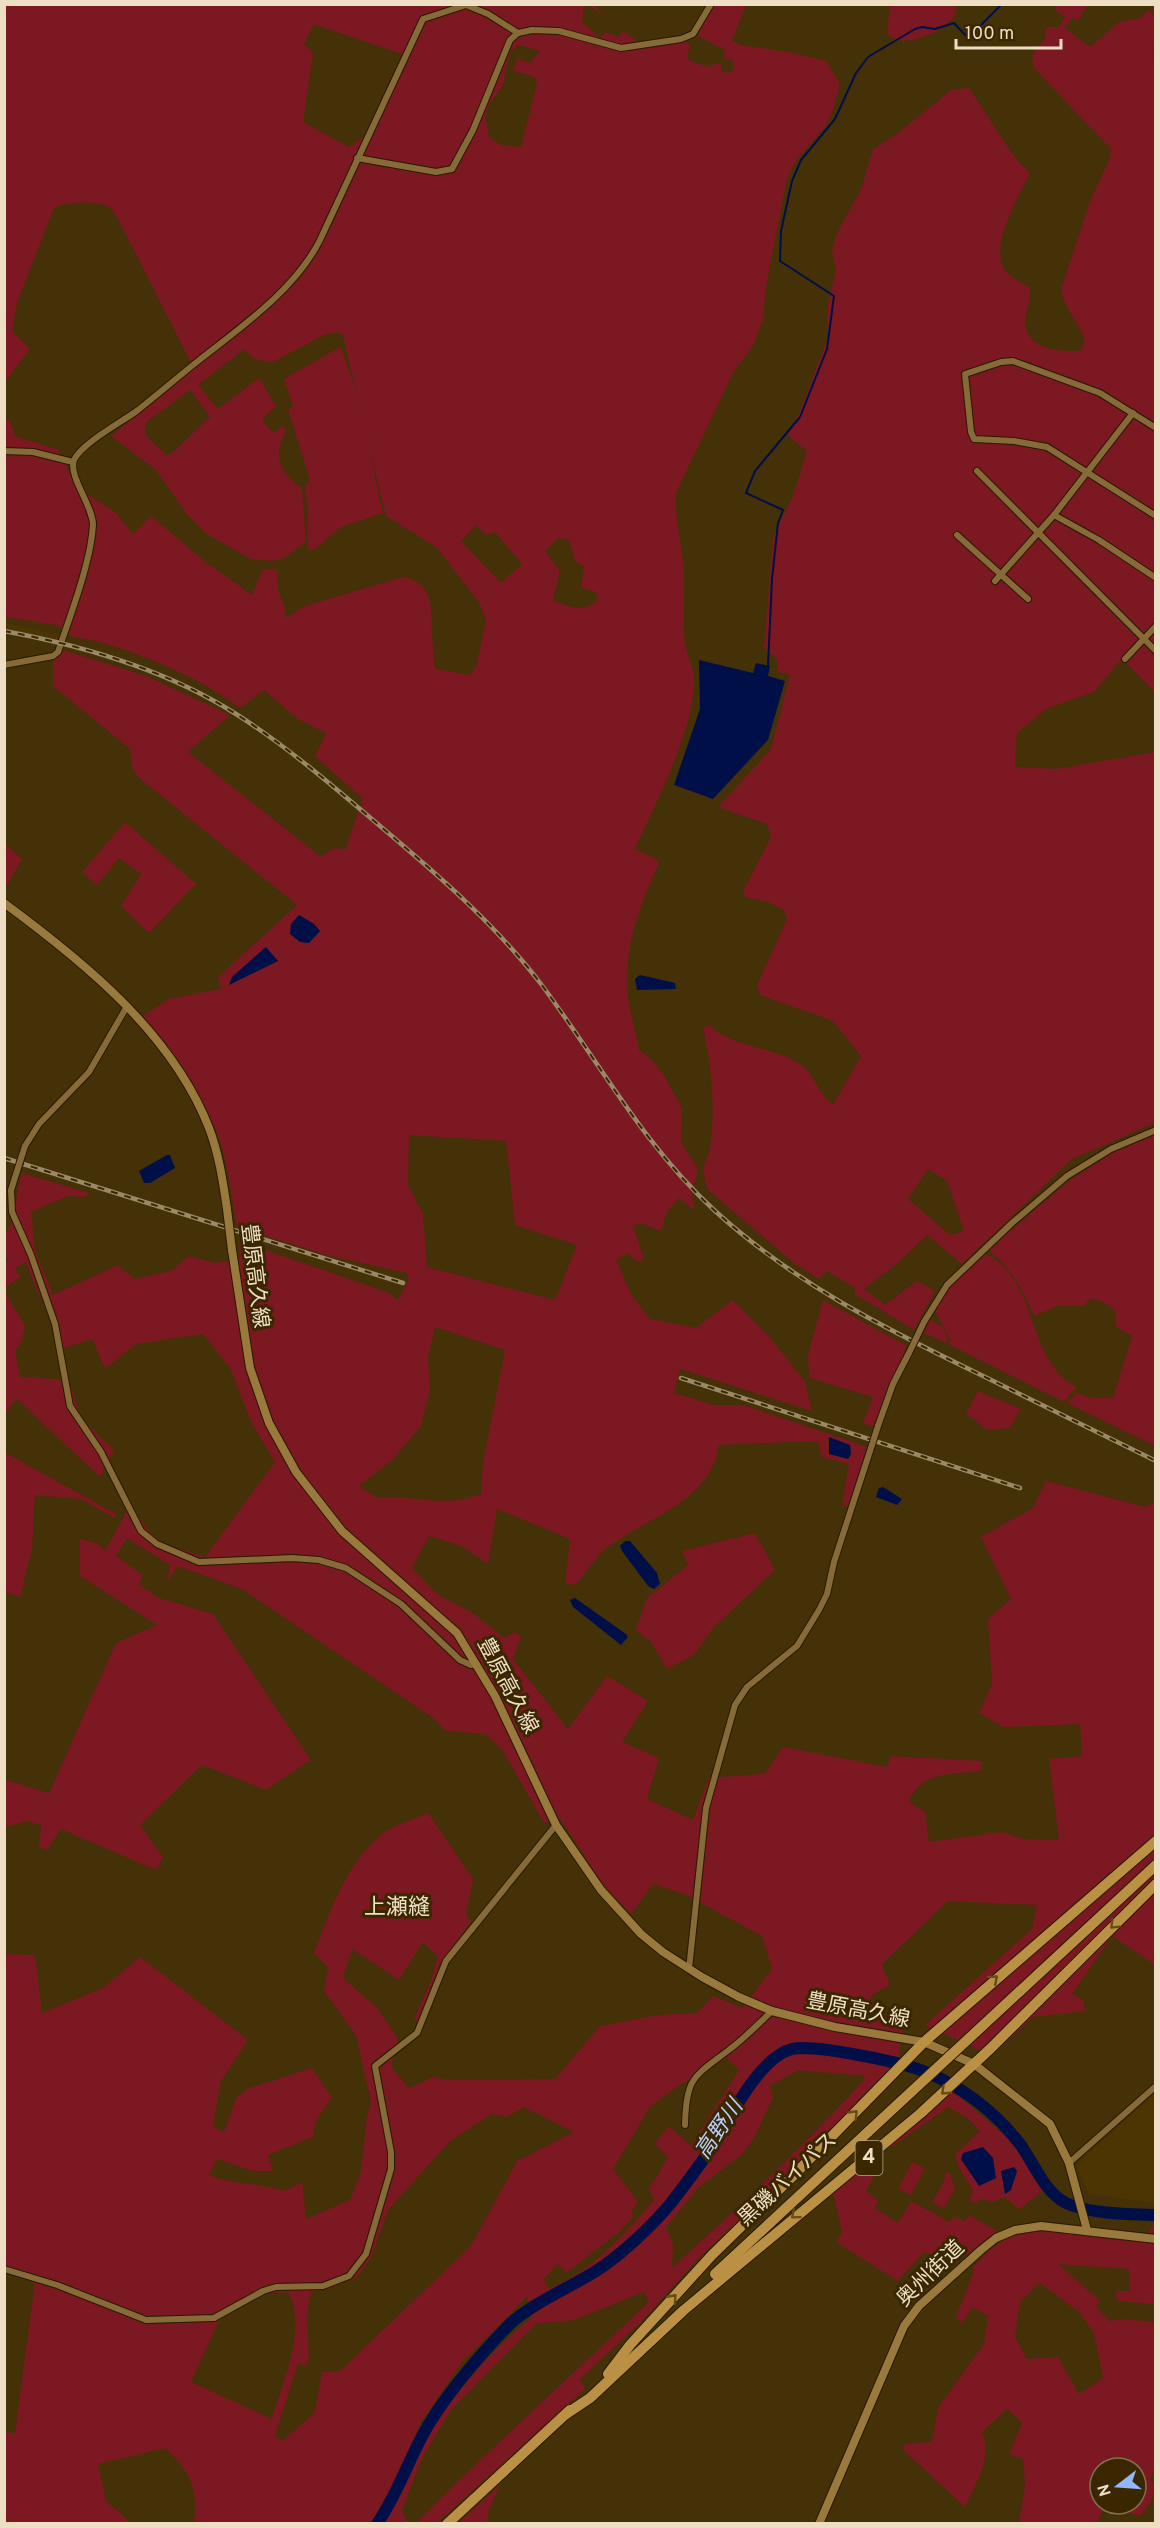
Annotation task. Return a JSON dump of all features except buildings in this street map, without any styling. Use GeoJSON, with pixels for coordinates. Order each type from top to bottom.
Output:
{"type":"FeatureCollection","features":[{"type":"Feature","properties":{"kind":"highway","name":"4"},"geometry":{"type":"LineString","coordinates":[[608,2374],[630,2345],[712,2255],[924,2042],[1155,1841]]}},
{"type":"Feature","properties":{"kind":"highway","name":"黒磯バイパス"},"geometry":{"type":"LineString","coordinates":[[447,2523],[1155,1865]]}},
{"type":"Feature","properties":{"kind":"highway","name":"4"},"geometry":{"type":"LineString","coordinates":[[566,2414],[590,2398],[693,2302],[807,2206],[884,2146],[974,2064],[1155,1884]]}},
{"type":"Feature","properties":{"kind":"main road","name":"豊原高久線"},"geometry":{"type":"LineString","coordinates":[[4,903],[80,962],[126,1008],[165,1052],[199,1106],[216,1149],[227,1209],[249,1368],[269,1423],[296,1472],[342,1530],[457,1633],[478,1663],[556,1825],[587,1873],[621,1914],[663,1952],[720,1987],[772,2011],[835,2027],[924,2042],[974,2064],[1043,2116],[1057,2135],[1069,2163],[1087,2230]]}},
{"type":"Feature","properties":{"kind":"main road","name":"奥州街道"},"geometry":{"type":"LineString","coordinates":[[819,2523],[898,2338],[919,2306],[992,2241],[1005,2234],[1041,2226],[1155,2239]]}},
{"type":"Feature","properties":{"kind":"street"},"geometry":{"type":"LineString","coordinates":[[357,158],[436,172],[452,169],[473,130],[510,40],[518,33],[532,30],[559,31],[621,48],[681,39],[693,34],[711,4]]}},
{"type":"Feature","properties":{"kind":"street"},"geometry":{"type":"LineString","coordinates":[[4,665],[53,656],[58,652],[89,555],[93,522],[90,508],[74,473],[73,462],[86,446],[140,408],[228,338],[296,275],[314,252],[420,24],[427,16],[466,6],[488,15],[518,33]]}},
{"type":"Feature","properties":{"kind":"street"},"geometry":{"type":"LineString","coordinates":[[1155,428],[1100,393],[1013,361],[1001,362],[965,374],[971,432],[974,439],[1014,441],[1047,447],[1155,516]]}},
{"type":"Feature","properties":{"kind":"street"},"geometry":{"type":"LineString","coordinates":[[995,581],[1054,514],[1133,413]]}},
{"type":"Feature","properties":{"kind":"street"},"geometry":{"type":"LineString","coordinates":[[4,451],[33,452],[73,462]]}},
{"type":"Feature","properties":{"kind":"street"},"geometry":{"type":"LineString","coordinates":[[977,471],[1155,651]]}},
{"type":"Feature","properties":{"kind":"street"},"geometry":{"type":"LineString","coordinates":[[1054,514],[1099,540],[1155,578]]}},
{"type":"Feature","properties":{"kind":"street"},"geometry":{"type":"LineString","coordinates":[[957,535],[1028,599]]}},
{"type":"Feature","properties":{"kind":"street"},"geometry":{"type":"LineString","coordinates":[[1125,658],[1155,627]]}},
{"type":"Feature","properties":{"kind":"street"},"geometry":{"type":"LineString","coordinates":[[126,1008],[89,1072],[39,1124],[25,1146],[11,1190],[12,1212],[31,1255],[55,1324],[70,1406],[101,1452],[141,1531],[157,1544],[199,1562],[291,1558],[319,1560],[346,1568],[401,1604],[460,1660],[471,1665],[478,1663]]}},
{"type":"Feature","properties":{"kind":"street"},"geometry":{"type":"LineString","coordinates":[[689,1969],[706,1808],[735,1705],[747,1687],[797,1646],[827,1594],[834,1562],[878,1426],[893,1384],[924,1322],[948,1285],[1012,1223],[1067,1176],[1111,1149],[1155,1130]]}},
{"type":"Feature","properties":{"kind":"street"},"geometry":{"type":"LineString","coordinates":[[4,2269],[57,2285],[146,2320],[214,2318],[253,2295],[270,2289],[323,2286],[349,2276],[366,2254],[391,2169],[391,2152],[375,2066],[417,2033],[446,1961],[556,1825]]}},
{"type":"Feature","properties":{"kind":"street"},"geometry":{"type":"LineString","coordinates":[[685,2125],[689,2091],[698,2072],[730,2050],[772,2011]]}},
{"type":"Feature","properties":{"kind":"street"},"geometry":{"type":"LineString","coordinates":[[1069,2163],[1155,2086]]}},
{"type":"Feature","properties":{"kind":"shaded area"},"geometry":{"type":"Polygon","coordinates":[[[4,5],[588,5],[584,7],[582,22],[600,38],[605,32],[619,37],[622,31],[636,40],[636,43],[627,49],[687,42],[690,44],[687,57],[690,61],[708,67],[717,63],[722,65],[721,71],[729,73],[733,70],[733,60],[724,59],[725,50],[698,36],[708,13],[716,5],[752,5],[745,7],[732,41],[740,45],[793,53],[826,61],[840,84],[826,126],[797,159],[787,178],[766,286],[763,320],[753,346],[734,371],[676,493],[676,513],[684,574],[684,635],[694,677],[692,702],[672,767],[635,849],[658,860],[659,864],[635,925],[628,957],[627,990],[639,1050],[652,1060],[665,1077],[682,1108],[681,1142],[698,1169],[692,1195],[694,1210],[679,1198],[667,1212],[661,1231],[643,1224],[633,1225],[644,1260],[638,1262],[628,1253],[616,1260],[631,1294],[650,1319],[696,1328],[733,1300],[773,1341],[805,1382],[812,1411],[680,1369],[674,1393],[714,1405],[744,1405],[867,1447],[849,1505],[842,1507],[849,1464],[822,1457],[818,1441],[719,1445],[714,1464],[705,1480],[692,1493],[678,1505],[607,1548],[575,1585],[565,1583],[570,1539],[497,1509],[488,1564],[461,1546],[429,1536],[412,1568],[437,1594],[474,1614],[504,1638],[515,1632],[521,1637],[513,1659],[568,1729],[607,1676],[648,1701],[622,1742],[659,1758],[647,1799],[693,1820],[709,1778],[765,1774],[783,1747],[887,1767],[891,1756],[981,1761],[981,1771],[949,1774],[929,1779],[914,1792],[909,1802],[925,1812],[929,1842],[1003,1832],[1023,1839],[1059,1840],[1049,1759],[1082,1756],[1080,1724],[1003,1727],[979,1713],[992,1684],[988,1619],[1011,1599],[981,1537],[1033,1508],[1046,1481],[1146,1507],[1155,1502],[1155,1965],[1112,1936],[1072,1994],[1083,2000],[1085,2011],[1033,2017],[992,2056],[925,2025],[1032,1929],[1037,1905],[948,1901],[882,1964],[890,1985],[870,1996],[876,2016],[904,2022],[898,2059],[892,2068],[815,2149],[698,2259],[640,2323],[580,2379],[585,2389],[437,2523],[416,2523],[649,2302],[644,2292],[574,2320],[536,2324],[451,2410],[422,2458],[402,2510],[408,2523],[385,2523],[416,2457],[439,2418],[467,2381],[532,2317],[527,2297],[462,2362],[421,2422],[395,2483],[371,2523],[194,2523],[195,2500],[191,2482],[166,2448],[98,2464],[106,2501],[131,2523],[5,2523],[5,2432],[15,2433],[35,2281],[5,2273],[5,1954],[35,1955],[42,2013],[103,1988],[140,1957],[248,2040],[221,2081],[213,2126],[224,2132],[236,2098],[247,2089],[312,2068],[332,2098],[315,2122],[313,2137],[268,2155],[273,2171],[253,2171],[217,2159],[209,2175],[228,2181],[284,2191],[302,2182],[306,2219],[350,2200],[361,2171],[367,2116],[371,2103],[356,2035],[324,1991],[328,1967],[314,1953],[333,1905],[349,1873],[369,1846],[392,1828],[428,1813],[473,1879],[466,1914],[471,1922],[440,1964],[420,2023],[414,2019],[431,1981],[438,1957],[423,1942],[399,1980],[352,1949],[343,1978],[377,2008],[398,2039],[391,2067],[409,2088],[433,2077],[448,2080],[555,2079],[600,2026],[659,2015],[697,2013],[713,1996],[742,2008],[772,1969],[762,1936],[684,1894],[653,1884],[631,1914],[604,1886],[560,1819],[544,1823],[503,1751],[486,1734],[446,1731],[433,1718],[242,1589],[178,1566],[167,1581],[170,1565],[127,1538],[116,1556],[143,1575],[139,1584],[159,1598],[213,1614],[311,1760],[266,1790],[202,1765],[140,1825],[163,1857],[156,1870],[61,1829],[47,1850],[39,1847],[41,1825],[27,1821],[5,1827],[5,1780],[49,1793],[116,1643],[157,1625],[80,1576],[80,1539],[98,1544],[105,1551],[131,1503],[153,1535],[169,1545],[205,1557],[275,1462],[251,1422],[230,1368],[203,1334],[136,1344],[105,1369],[92,1339],[58,1350],[48,1315],[26,1262],[15,1268],[20,1277],[5,1288],[5,1263],[8,1260],[5,1254],[5,1234],[14,1213],[22,1173],[89,1193],[85,1197],[68,1196],[31,1212],[35,1251],[53,1295],[118,1265],[134,1279],[171,1271],[189,1256],[215,1263],[240,1259],[240,1241],[389,1293],[398,1300],[408,1281],[407,1273],[326,1255],[237,1227],[226,1164],[215,1128],[192,1084],[143,1016],[169,999],[221,989],[218,977],[297,905],[138,777],[132,767],[130,749],[53,686],[53,657],[59,658],[63,650],[146,676],[230,715],[188,752],[321,857],[334,848],[345,850],[363,799],[315,756],[326,733],[298,719],[264,690],[240,708],[203,684],[135,653],[69,636],[69,630],[56,625],[5,617],[5,418],[10,421],[15,436],[59,450],[76,487],[115,512],[133,534],[151,516],[207,563],[252,595],[262,570],[277,569],[278,590],[286,611],[283,617],[290,616],[302,607],[403,577],[413,580],[421,585],[429,599],[435,669],[470,675],[476,667],[486,621],[479,602],[436,547],[386,516],[343,336],[338,332],[324,335],[273,362],[254,359],[244,349],[198,385],[218,409],[259,378],[276,406],[263,418],[263,422],[274,433],[283,425],[286,431],[280,449],[280,463],[288,476],[302,489],[306,541],[285,558],[271,561],[251,559],[205,533],[186,513],[156,470],[111,436],[187,374],[190,361],[119,221],[107,206],[80,202],[54,208],[17,303],[12,331],[30,349],[5,382],[4,5]],[[316,25],[313,26],[304,44],[313,53],[303,122],[349,147],[364,137],[402,54],[316,25]],[[519,45],[510,52],[502,88],[491,101],[485,116],[489,137],[501,145],[521,147],[537,83],[534,77],[513,70],[517,59],[530,63],[540,51],[519,45]],[[190,390],[145,423],[145,435],[166,455],[171,454],[210,417],[190,390]],[[476,525],[461,541],[501,583],[522,564],[495,532],[486,535],[476,525]],[[559,538],[545,551],[560,571],[553,600],[570,607],[581,608],[597,601],[596,592],[581,588],[584,566],[575,561],[569,540],[559,538]],[[409,1135],[408,1184],[423,1215],[427,1267],[555,1300],[577,1245],[515,1225],[506,1141],[409,1135]],[[435,1327],[428,1357],[430,1392],[420,1428],[391,1461],[359,1486],[377,1498],[442,1501],[481,1494],[483,1463],[505,1350],[435,1327]],[[828,1440],[829,1454],[848,1459],[851,1449],[845,1443],[828,1440]],[[727,2058],[678,2086],[650,2107],[613,2169],[638,2202],[631,2211],[634,2216],[619,2232],[566,2273],[558,2264],[544,2279],[548,2289],[579,2273],[593,2262],[654,2200],[649,2189],[668,2157],[655,2143],[669,2126],[691,2146],[739,2070],[727,2058]],[[798,2070],[770,2086],[773,2098],[753,2140],[741,2155],[698,2188],[666,2227],[673,2245],[672,2268],[794,2153],[863,2081],[864,2076],[798,2070]],[[524,2107],[507,2117],[492,2114],[450,2141],[388,2210],[371,2258],[357,2277],[329,2289],[311,2291],[307,2315],[309,2356],[306,2366],[298,2363],[275,2436],[283,2441],[315,2412],[322,2372],[340,2371],[471,2246],[517,2161],[574,2132],[524,2107]],[[288,2292],[265,2294],[220,2319],[191,2382],[272,2419],[287,2372],[294,2339],[295,2322],[288,2292]]]}},
{"type":"Feature","properties":{"kind":"shaded area"},"geometry":{"type":"Polygon","coordinates":[[[588,5],[594,5],[605,16],[588,5]]]}},
{"type":"Feature","properties":{"kind":"shaded area"},"geometry":{"type":"Polygon","coordinates":[[[890,5],[955,5],[956,14],[943,27],[923,37],[902,40],[887,33],[890,5]]]}},
{"type":"Feature","properties":{"kind":"shaded area"},"geometry":{"type":"Polygon","coordinates":[[[1056,5],[1088,5],[1078,20],[1072,18],[1065,28],[1090,47],[1119,22],[1140,18],[1149,10],[1156,18],[1153,58],[1156,60],[1155,692],[1126,663],[1119,662],[1094,692],[1046,709],[1017,733],[1015,765],[1016,767],[1056,769],[1155,752],[1155,1123],[1072,1159],[962,1264],[927,1235],[899,1262],[864,1289],[885,1305],[917,1281],[935,1291],[914,1330],[855,1294],[855,1288],[827,1271],[819,1279],[794,1263],[708,1190],[704,1169],[711,1140],[712,1098],[703,1028],[710,1025],[729,1038],[794,1061],[808,1071],[824,1096],[833,1105],[861,1056],[833,1021],[760,995],[757,985],[787,919],[784,910],[768,902],[745,897],[743,891],[771,837],[767,824],[718,807],[771,749],[790,675],[778,672],[777,659],[764,648],[773,537],[793,496],[807,451],[786,434],[799,414],[827,340],[828,304],[836,269],[832,251],[836,235],[861,189],[873,149],[898,133],[951,90],[969,88],[1013,155],[1030,174],[1003,232],[1000,257],[1007,273],[1029,287],[1030,299],[1025,322],[1027,332],[1040,345],[1059,350],[1080,351],[1085,342],[1080,328],[1065,303],[1061,289],[1090,201],[1109,160],[1111,149],[1034,68],[1033,55],[1045,39],[1046,27],[1059,27],[1065,17],[1056,11],[1056,5]],[[928,1169],[908,1199],[950,1235],[964,1231],[947,1181],[928,1169]]]}},
{"type":"Feature","properties":{"kind":"shaded area"},"geometry":{"type":"Polygon","coordinates":[[[340,347],[361,407],[383,513],[341,527],[315,549],[307,550],[308,511],[305,485],[310,480],[288,410],[293,406],[284,379],[340,347]]]}},
{"type":"Feature","properties":{"kind":"shaded area"},"geometry":{"type":"Polygon","coordinates":[[[5,623],[60,635],[57,643],[5,635],[5,623]]]}},
{"type":"Feature","properties":{"kind":"shaded area"},"geometry":{"type":"Polygon","coordinates":[[[699,660],[753,673],[756,663],[770,666],[768,676],[785,681],[768,740],[713,799],[674,785],[700,709],[699,660]]]}},
{"type":"Feature","properties":{"kind":"shaded area"},"geometry":{"type":"Polygon","coordinates":[[[125,822],[196,884],[149,933],[121,906],[141,874],[119,858],[97,885],[82,872],[125,822]]]}},
{"type":"Feature","properties":{"kind":"shaded area"},"geometry":{"type":"Polygon","coordinates":[[[5,844],[22,859],[5,889],[5,844]]]}},
{"type":"Feature","properties":{"kind":"shaded area"},"geometry":{"type":"Polygon","coordinates":[[[299,915],[314,924],[320,931],[309,943],[300,942],[290,934],[291,924],[299,915]]]}},
{"type":"Feature","properties":{"kind":"shaded area"},"geometry":{"type":"Polygon","coordinates":[[[266,947],[278,961],[229,985],[232,977],[266,947]]]}},
{"type":"Feature","properties":{"kind":"shaded area"},"geometry":{"type":"Polygon","coordinates":[[[640,975],[675,983],[676,989],[637,990],[635,979],[640,975]]]}},
{"type":"Feature","properties":{"kind":"shaded area"},"geometry":{"type":"Polygon","coordinates":[[[1155,1135],[1155,1446],[1067,1403],[1077,1393],[1092,1398],[1113,1398],[1132,1336],[1116,1326],[1115,1311],[1107,1304],[1092,1298],[1083,1306],[1058,1306],[1034,1316],[1016,1280],[1004,1264],[988,1250],[1070,1180],[1115,1151],[1155,1135]]]}},
{"type":"Feature","properties":{"kind":"shaded area"},"geometry":{"type":"Polygon","coordinates":[[[170,1155],[175,1168],[150,1183],[144,1183],[139,1171],[170,1155]]]}},
{"type":"Feature","properties":{"kind":"shaded area"},"geometry":{"type":"Polygon","coordinates":[[[986,1254],[1003,1266],[1015,1282],[1025,1300],[1048,1359],[1060,1375],[1076,1387],[1064,1402],[948,1344],[950,1339],[934,1309],[943,1293],[986,1254]]]}},
{"type":"Feature","properties":{"kind":"shaded area"},"geometry":{"type":"Polygon","coordinates":[[[4,1290],[25,1326],[21,1343],[15,1351],[20,1377],[69,1380],[81,1418],[114,1450],[100,1477],[17,1399],[5,1413],[4,1290]]]}},
{"type":"Feature","properties":{"kind":"shaded area"},"geometry":{"type":"Polygon","coordinates":[[[823,1300],[907,1346],[873,1427],[863,1423],[873,1397],[809,1378],[808,1355],[823,1300]]]}},
{"type":"Feature","properties":{"kind":"shaded area"},"geometry":{"type":"Polygon","coordinates":[[[929,1319],[943,1327],[948,1339],[946,1343],[924,1333],[929,1319]]]}},
{"type":"Feature","properties":{"kind":"shaded area"},"geometry":{"type":"Polygon","coordinates":[[[978,1391],[1021,1409],[1010,1428],[987,1430],[966,1413],[978,1391]]]}},
{"type":"Feature","properties":{"kind":"shaded area"},"geometry":{"type":"Polygon","coordinates":[[[829,1437],[850,1445],[851,1454],[848,1459],[829,1454],[829,1437]]]}},
{"type":"Feature","properties":{"kind":"shaded area"},"geometry":{"type":"Polygon","coordinates":[[[4,1452],[116,1514],[114,1518],[81,1499],[35,1495],[32,1549],[20,1597],[5,1592],[4,1452]]]}},
{"type":"Feature","properties":{"kind":"shaded area"},"geometry":{"type":"Polygon","coordinates":[[[883,1487],[902,1499],[897,1505],[876,1497],[879,1488],[883,1487]]]}},
{"type":"Feature","properties":{"kind":"shaded area"},"geometry":{"type":"Polygon","coordinates":[[[755,1533],[775,1570],[713,1628],[694,1655],[667,1669],[651,1642],[636,1630],[647,1598],[688,1565],[682,1551],[755,1533]]]}},
{"type":"Feature","properties":{"kind":"shaded area"},"geometry":{"type":"Polygon","coordinates":[[[625,1541],[630,1541],[657,1573],[660,1584],[654,1589],[648,1586],[622,1551],[620,1546],[625,1541]]]}},
{"type":"Feature","properties":{"kind":"shaded area"},"geometry":{"type":"Polygon","coordinates":[[[575,1598],[628,1637],[621,1645],[573,1607],[570,1600],[575,1598]]]}},
{"type":"Feature","properties":{"kind":"shaded area"},"geometry":{"type":"Polygon","coordinates":[[[953,2091],[1011,2141],[1043,2190],[1019,2210],[1005,2197],[993,2202],[980,2199],[976,2204],[969,2200],[973,2191],[959,2168],[955,2154],[980,2131],[968,2118],[948,2107],[893,2146],[890,2145],[953,2091]]]}},
{"type":"Feature","properties":{"kind":"shaded area"},"geometry":{"type":"Polygon","coordinates":[[[1155,2094],[1155,2203],[1088,2194],[1077,2167],[1088,2154],[1155,2094]]]}},
{"type":"Feature","properties":{"kind":"shaded area"},"geometry":{"type":"Polygon","coordinates":[[[983,2147],[993,2158],[996,2178],[979,2186],[961,2159],[963,2153],[983,2147]]]}},
{"type":"Feature","properties":{"kind":"shaded area"},"geometry":{"type":"Polygon","coordinates":[[[870,2161],[878,2169],[866,2191],[878,2201],[875,2208],[898,2223],[911,2201],[949,2222],[954,2217],[965,2221],[969,2215],[997,2231],[947,2270],[934,2254],[923,2253],[898,2281],[836,2242],[842,2233],[833,2192],[870,2161]]]}},
{"type":"Feature","properties":{"kind":"shaded area"},"geometry":{"type":"Polygon","coordinates":[[[912,2162],[925,2168],[911,2195],[898,2189],[912,2162]]]}},
{"type":"Feature","properties":{"kind":"shaded area"},"geometry":{"type":"Polygon","coordinates":[[[1014,2167],[1017,2171],[1011,2190],[1005,2194],[1001,2171],[1014,2167]]]}},
{"type":"Feature","properties":{"kind":"shaded area"},"geometry":{"type":"Polygon","coordinates":[[[949,2172],[955,2188],[944,2209],[932,2202],[944,2182],[945,2174],[949,2172]]]}},
{"type":"Feature","properties":{"kind":"shaded area"},"geometry":{"type":"Polygon","coordinates":[[[1155,2225],[1155,2304],[1117,2301],[1116,2291],[1130,2291],[1129,2269],[1058,2264],[1100,2301],[1096,2307],[1109,2321],[1120,2319],[1155,2322],[1156,2464],[1150,2480],[1155,2483],[1153,2497],[1148,2506],[1148,2456],[1088,2456],[1088,2516],[1100,2516],[1097,2523],[1019,2523],[1025,2485],[1023,2459],[1009,2454],[1022,2423],[1007,2409],[982,2432],[986,2451],[982,2470],[965,2507],[903,2450],[905,2444],[932,2442],[938,2408],[984,2344],[988,2316],[973,2307],[962,2323],[956,2317],[974,2271],[972,2268],[988,2251],[1015,2236],[1051,2231],[1143,2242],[1155,2225]],[[1040,2283],[1020,2302],[1015,2337],[1027,2359],[1058,2357],[1079,2394],[1103,2378],[1094,2333],[1079,2312],[1040,2283]]]}},
{"type":"Feature","properties":{"kind":"shaded area"},"geometry":{"type":"Polygon","coordinates":[[[500,2485],[488,2512],[488,2523],[460,2521],[500,2485]]]}},
{"type":"Feature","properties":{"kind":"waterway"},"geometry":{"type":"LineString","coordinates":[[768,666],[772,579],[778,523],[783,510],[746,493],[755,471],[800,417],[827,349],[834,296],[780,261],[781,231],[792,181],[801,160],[835,119],[856,73],[868,57],[922,27],[935,29],[954,23],[968,38],[1002,4]]}},
{"type":"Feature","properties":{"kind":"waterway","name":"高野川"},"geometry":{"type":"LineString","coordinates":[[377,2524],[429,2424],[477,2360],[517,2318],[605,2265],[646,2230],[671,2203],[697,2168],[757,2076],[780,2054],[792,2049],[820,2049],[860,2055],[901,2064],[942,2079],[979,2102],[1000,2122],[1020,2144],[1040,2176],[1058,2198],[1075,2207],[1097,2211],[1156,2215]]}},
{"type":"Feature","properties":{"kind":"railway"},"geometry":{"type":"LineString","coordinates":[[4,631],[95,652],[154,672],[210,698],[274,740],[328,782],[423,863],[505,941],[541,984],[622,1101],[665,1158],[714,1210],[744,1236],[807,1282],[874,1321],[1156,1461]]}},
{"type":"Feature","properties":{"kind":"railway"},"geometry":{"type":"LineString","coordinates":[[4,1158],[403,1283]]}},
{"type":"Feature","properties":{"kind":"railway"},"geometry":{"type":"LineString","coordinates":[[681,1378],[1020,1488]]}},
{"type":"Feature","properties":{"kind":"district","name":"上瀬縫"},"geometry":{"type":"Point","coordinates":[397,1908]}}]}
